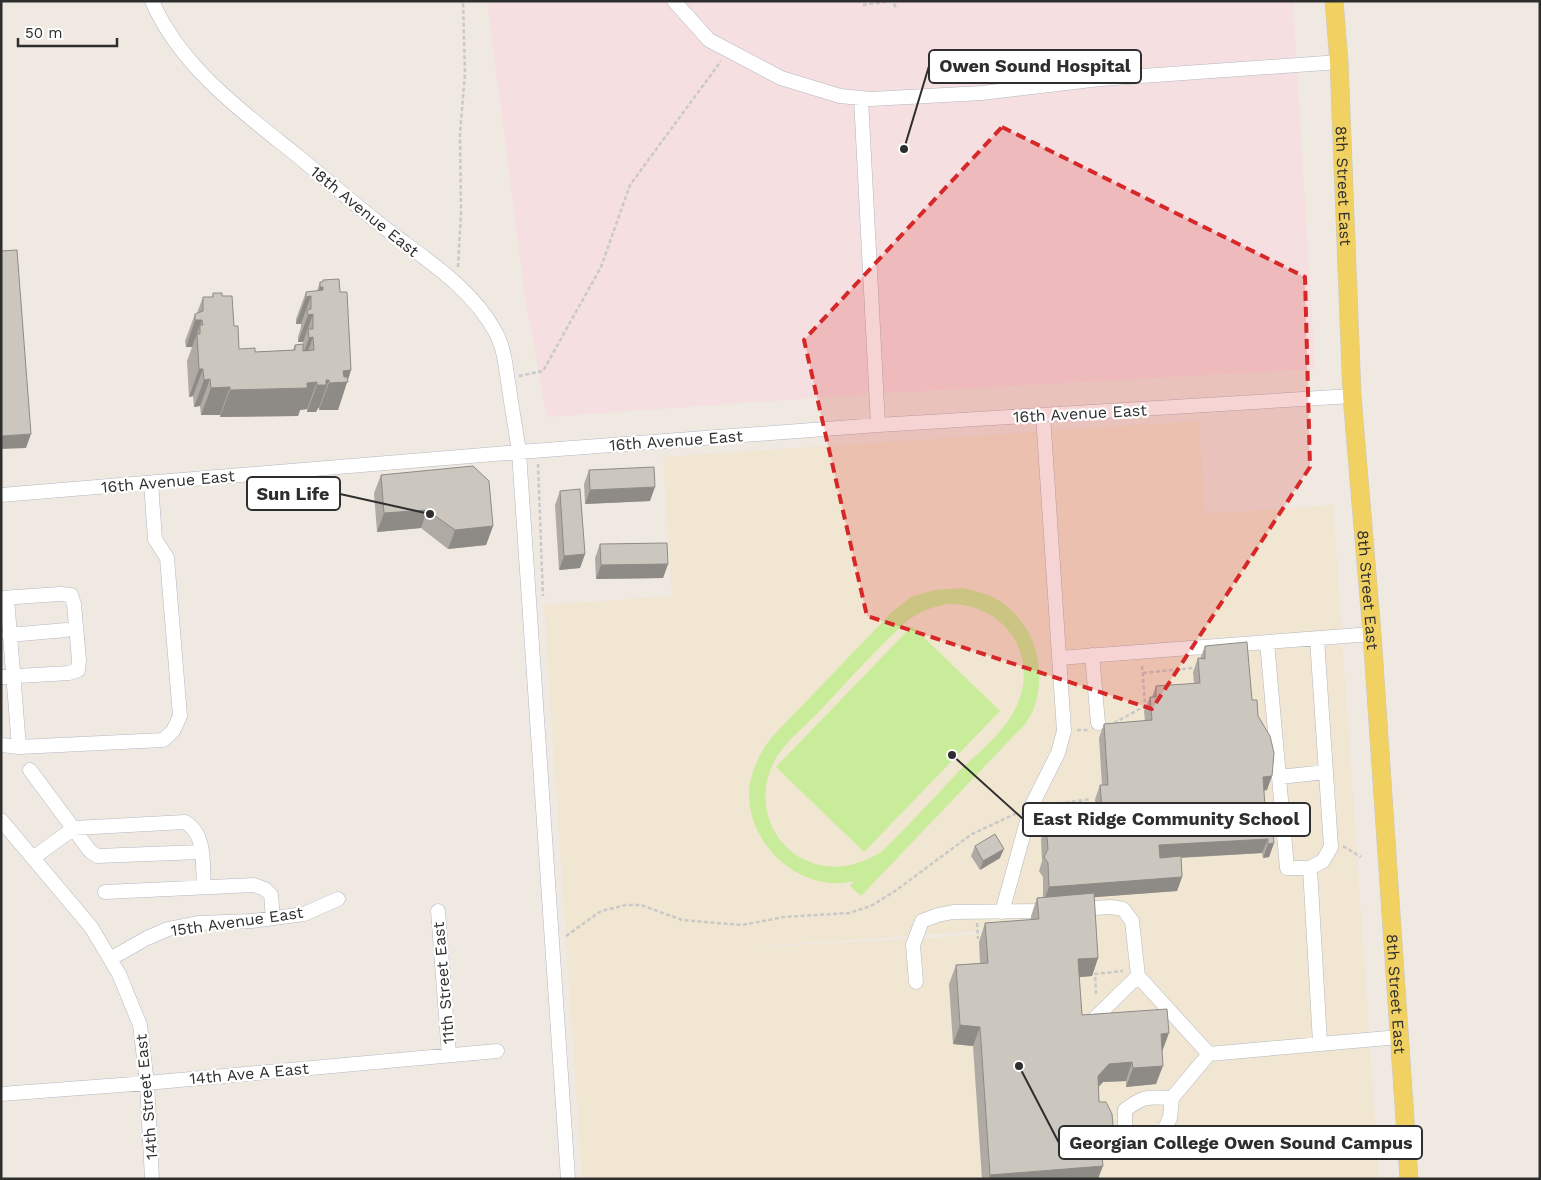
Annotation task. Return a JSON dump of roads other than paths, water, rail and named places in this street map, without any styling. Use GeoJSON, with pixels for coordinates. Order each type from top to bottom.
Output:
{"type":"FeatureCollection","features":[{"type":"Feature","properties":{"kind":"main road","name":"8th Street East"},"geometry":{"type":"LineString","coordinates":[[1334,1],[1352,396],[1372,634],[1409,1179]]}},
{"type":"Feature","properties":{"kind":"street","name":"18th Avenue East"},"geometry":{"type":"LineString","coordinates":[[152,1],[179,47],[209,81],[241,110],[386,229],[458,285],[483,312],[497,334],[505,359],[519,452],[568,1179]]}},
{"type":"Feature","properties":{"kind":"street"},"geometry":{"type":"LineString","coordinates":[[674,1],[709,40],[782,78],[840,96],[871,99],[982,93],[1100,79],[1338,62]]}},
{"type":"Feature","properties":{"kind":"street"},"geometry":{"type":"LineString","coordinates":[[862,98],[878,425]]}},
{"type":"Feature","properties":{"kind":"street","name":"16th Avenue East"},"geometry":{"type":"LineString","coordinates":[[1,495],[519,452],[878,425],[1352,396]]}},
{"type":"Feature","properties":{"kind":"street"},"geometry":{"type":"LineString","coordinates":[[1002,912],[1031,807],[1058,753],[1064,731],[1043,415]]}},
{"type":"Feature","properties":{"kind":"street"},"geometry":{"type":"LineString","coordinates":[[1,745],[19,747],[163,740],[173,731],[180,716],[167,558],[154,540],[151,483]]}},
{"type":"Feature","properties":{"kind":"street"},"geometry":{"type":"LineString","coordinates":[[7,676],[69,673],[78,670],[79,660],[74,604],[71,596],[60,594],[4,598],[9,635],[7,676],[19,747]]}},
{"type":"Feature","properties":{"kind":"street"},"geometry":{"type":"LineString","coordinates":[[9,635],[66,630]]}},
{"type":"Feature","properties":{"kind":"street"},"geometry":{"type":"LineString","coordinates":[[1059,658],[1372,634]]}},
{"type":"Feature","properties":{"kind":"street"},"geometry":{"type":"LineString","coordinates":[[1267,642],[1280,777],[1286,868],[1310,868],[1323,861],[1331,847],[1316,639]]}},
{"type":"Feature","properties":{"kind":"street"},"geometry":{"type":"LineString","coordinates":[[1092,655],[1096,726]]}},
{"type":"Feature","properties":{"kind":"street"},"geometry":{"type":"LineString","coordinates":[[30,770],[90,851],[98,856],[202,852]]}},
{"type":"Feature","properties":{"kind":"street"},"geometry":{"type":"LineString","coordinates":[[1280,777],[1326,772]]}},
{"type":"Feature","properties":{"kind":"street","name":"14th Street East"},"geometry":{"type":"LineString","coordinates":[[1,820],[91,927],[119,974],[140,1025],[147,1083],[152,1179]]}},
{"type":"Feature","properties":{"kind":"street"},"geometry":{"type":"LineString","coordinates":[[33,858],[74,828],[185,822],[197,832],[201,843],[204,887]]}},
{"type":"Feature","properties":{"kind":"street"},"geometry":{"type":"LineString","coordinates":[[1310,868],[1320,1043]]}},
{"type":"Feature","properties":{"kind":"street"},"geometry":{"type":"LineString","coordinates":[[105,892],[254,885],[265,889],[271,895],[273,918]]}},
{"type":"Feature","properties":{"kind":"street","name":"15th Avenue East"},"geometry":{"type":"LineString","coordinates":[[110,959],[168,928],[198,923],[252,921],[304,914],[338,898]]}},
{"type":"Feature","properties":{"kind":"street"},"geometry":{"type":"LineString","coordinates":[[916,982],[913,945],[922,921],[938,915],[953,912],[1026,912],[1099,907],[1124,909],[1132,921],[1138,973],[1209,1054]]}},
{"type":"Feature","properties":{"kind":"street","name":"11th Street East"},"geometry":{"type":"LineString","coordinates":[[438,911],[449,1055]]}},
{"type":"Feature","properties":{"kind":"street"},"geometry":{"type":"LineString","coordinates":[[1094,1019],[1138,973]]}},
{"type":"Feature","properties":{"kind":"street"},"geometry":{"type":"LineString","coordinates":[[1172,1098],[1209,1054],[1400,1037]]}},
{"type":"Feature","properties":{"kind":"street","name":"14th Ave A East"},"geometry":{"type":"LineString","coordinates":[[1,1094],[147,1083],[497,1051]]}},
{"type":"Feature","properties":{"kind":"place","name":"Owen Sound Hospital"},"geometry":{"type":"Point","coordinates":[904,149]}},
{"type":"Feature","properties":{"kind":"place","name":"Sun Life"},"geometry":{"type":"Point","coordinates":[430,514]}},
{"type":"Feature","properties":{"kind":"place","name":"East Ridge Community School"},"geometry":{"type":"Point","coordinates":[952,755]}},
{"type":"Feature","properties":{"kind":"place","name":"Georgian College Owen Sound Campus"},"geometry":{"type":"Point","coordinates":[1019,1066]}}]}
